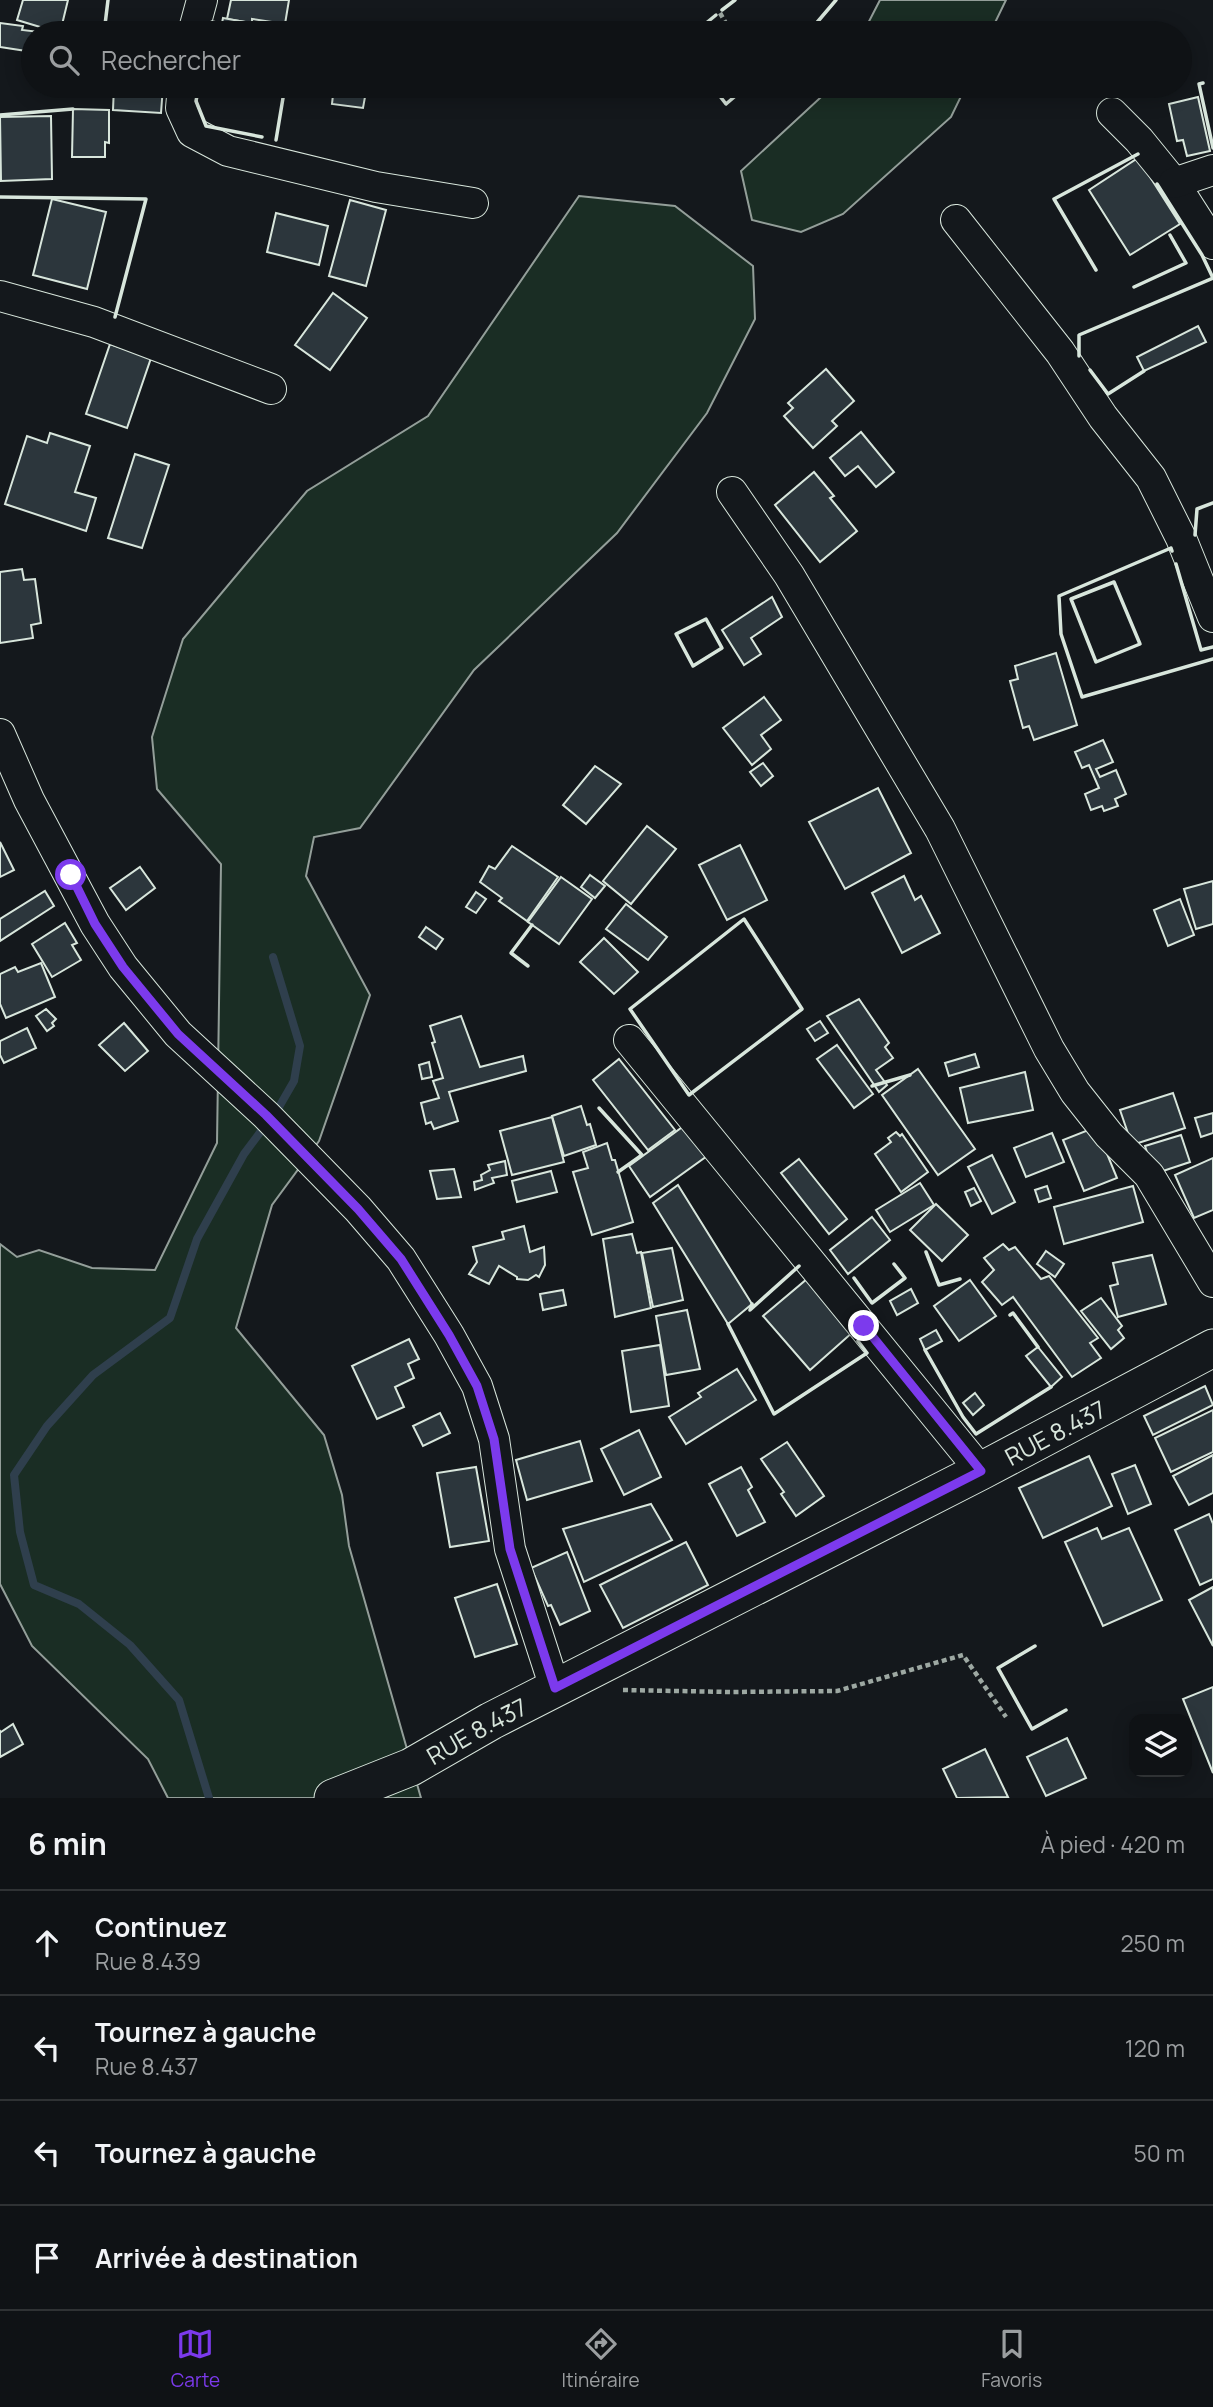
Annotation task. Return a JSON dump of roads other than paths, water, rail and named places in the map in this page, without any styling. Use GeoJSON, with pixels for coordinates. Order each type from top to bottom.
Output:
{"type":"FeatureCollection","features":[{"type":"Feature","properties":{"kind":"main road","name":"RUE 8.437"},"geometry":{"type":"LineString","coordinates":[[333,1798],[411,1766],[555,1688],[981,1471],[1213,1348]]}},
{"type":"Feature","properties":{"kind":"street"},"geometry":{"type":"LineString","coordinates":[[196,21],[202,0]]}},
{"type":"Feature","properties":{"kind":"street"},"geometry":{"type":"LineString","coordinates":[[182,98],[181,108],[192,132],[228,151],[376,187],[473,203]]}},
{"type":"Feature","properties":{"kind":"street"},"geometry":{"type":"LineString","coordinates":[[1112,113],[1139,140],[1174,183],[1213,244]]}},
{"type":"Feature","properties":{"kind":"street"},"geometry":{"type":"LineString","coordinates":[[1174,183],[1213,170]]}},
{"type":"Feature","properties":{"kind":"street"},"geometry":{"type":"LineString","coordinates":[[956,220],[1060,352],[1103,417],[1151,478],[1175,526],[1213,617]]}},
{"type":"Feature","properties":{"kind":"street"},"geometry":{"type":"LineString","coordinates":[[0,296],[94,322],[271,389]]}},
{"type":"Feature","properties":{"kind":"street"},"geometry":{"type":"LineString","coordinates":[[732,492],[789,575],[940,829],[1049,1049],[1075,1092],[1109,1135],[1149,1175],[1213,1282]]}},
{"type":"Feature","properties":{"kind":"street"},"geometry":{"type":"LineString","coordinates":[[0,734],[29,800],[95,924],[123,967],[178,1034],[266,1115],[358,1209],[401,1259],[449,1335],[477,1386],[494,1439],[510,1549],[555,1688]]}},
{"type":"Feature","properties":{"kind":"street"},"geometry":{"type":"LineString","coordinates":[[629,1040],[981,1471]]}},
{"type":"Feature","properties":{"kind":"waterway"},"geometry":{"type":"LineString","coordinates":[[209,1798],[179,1700],[130,1645],[79,1604],[34,1585],[20,1532],[14,1475],[47,1426],[93,1375],[170,1318],[197,1239],[244,1154],[279,1107],[294,1081],[300,1046],[273,957]]}}]}
